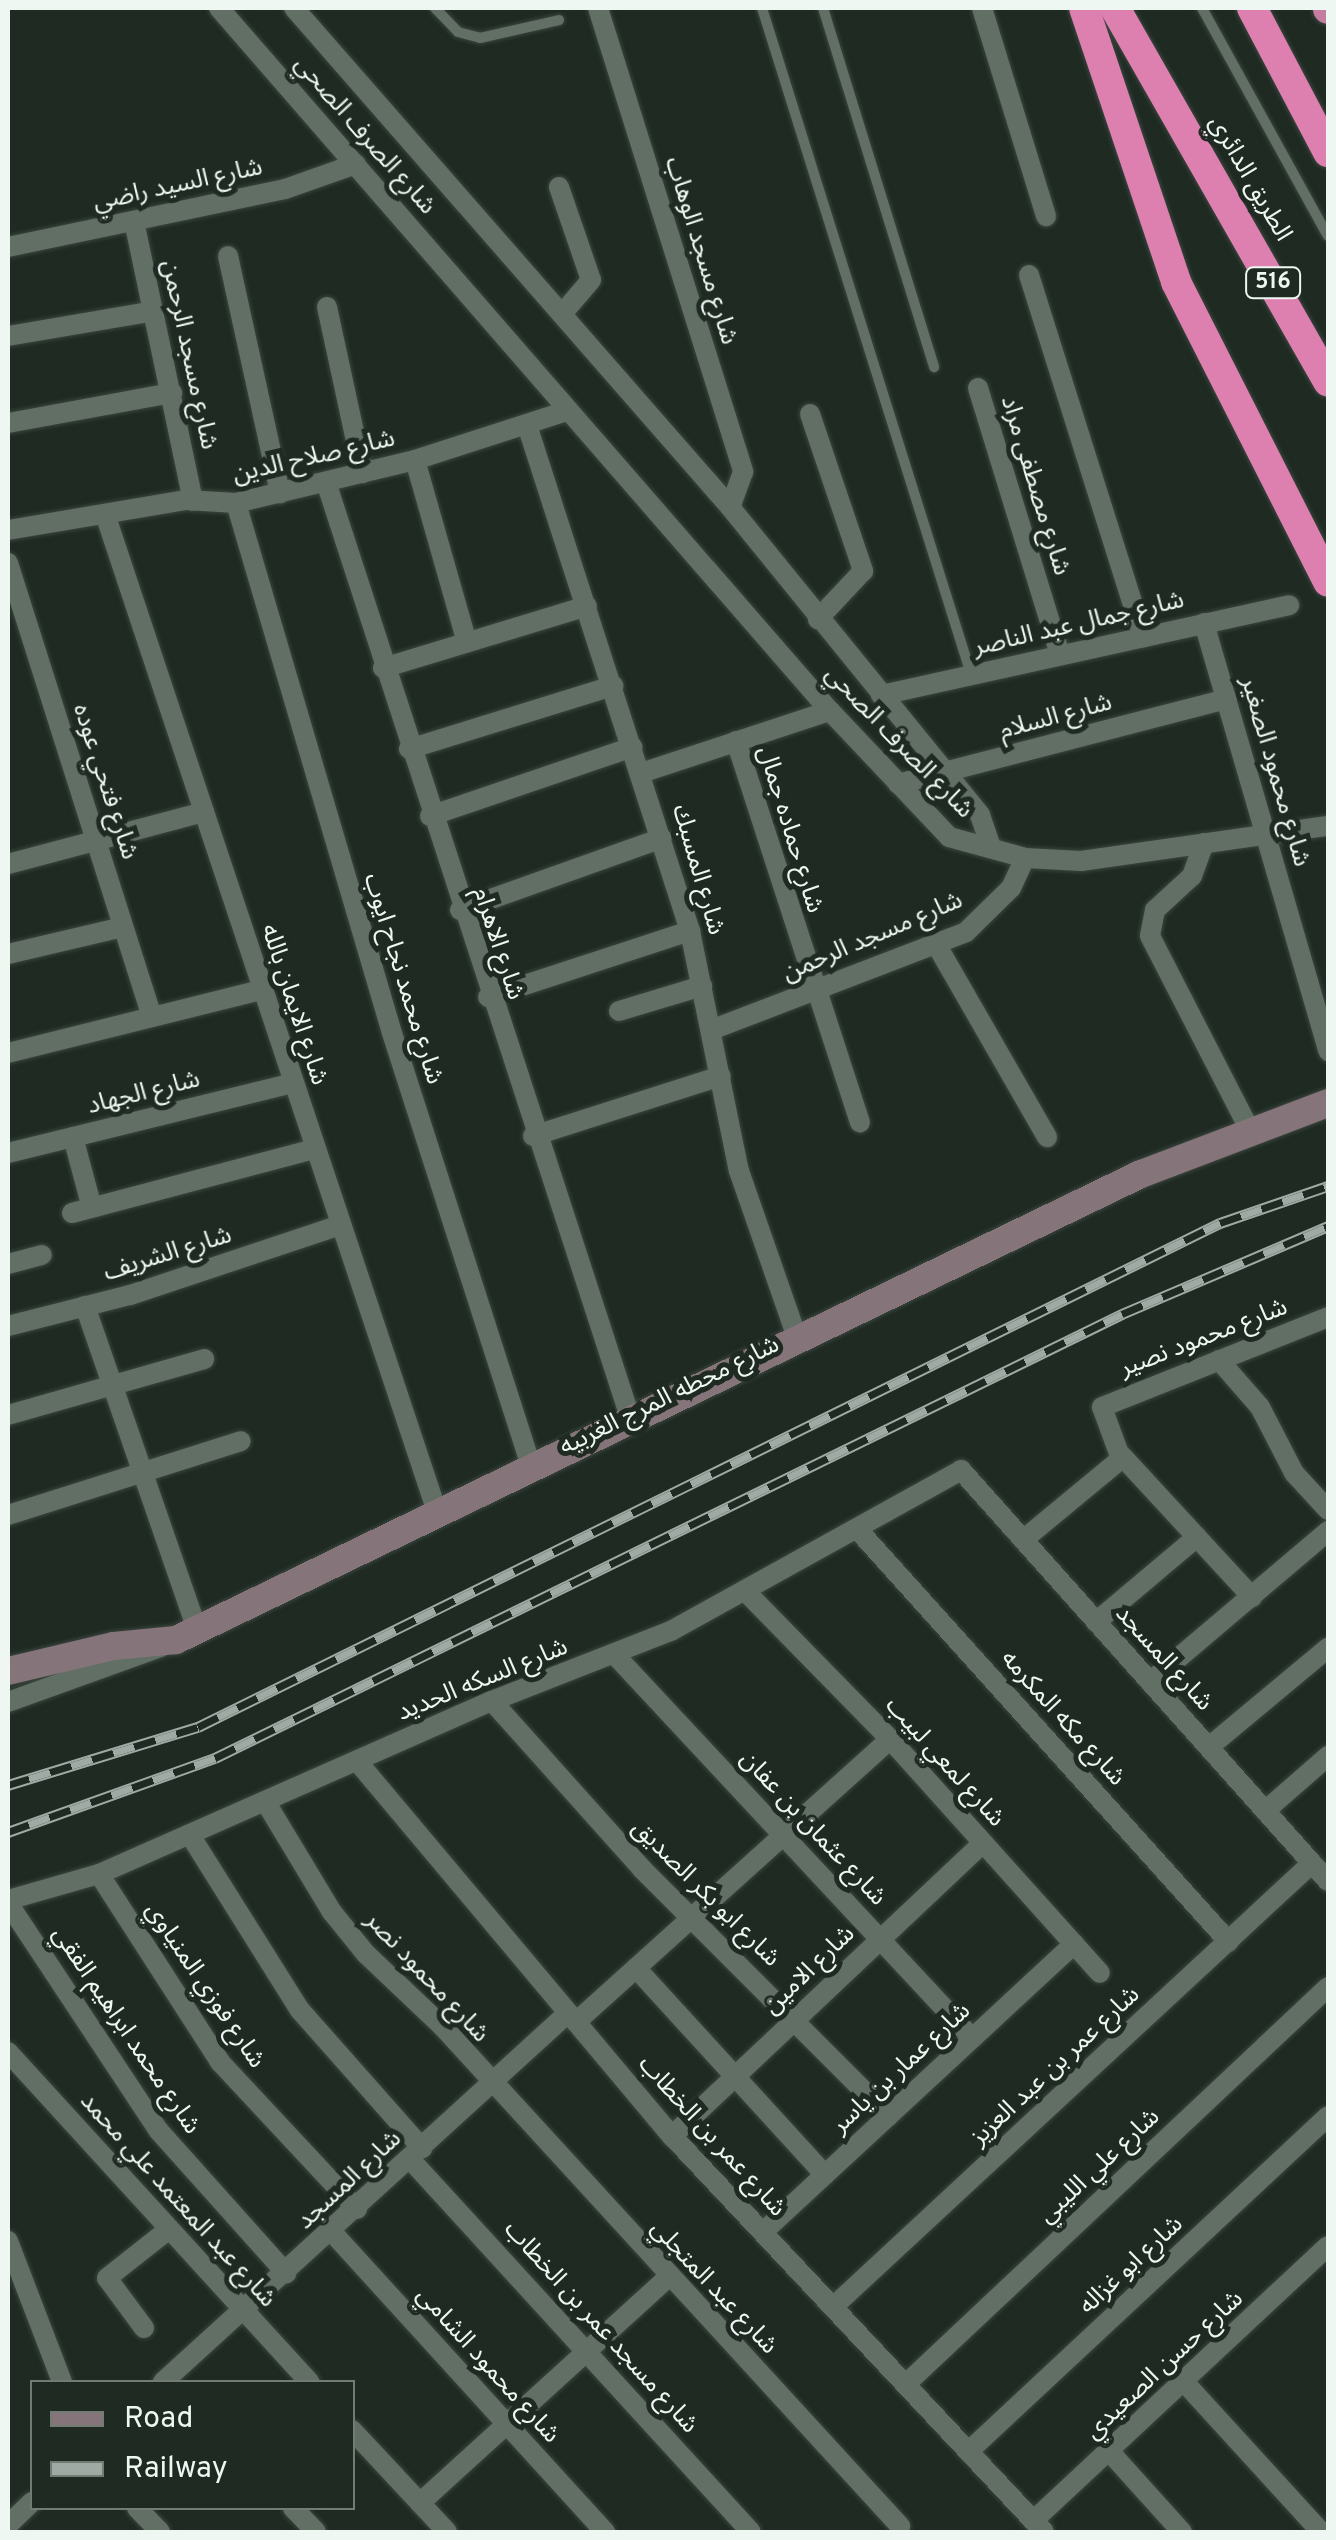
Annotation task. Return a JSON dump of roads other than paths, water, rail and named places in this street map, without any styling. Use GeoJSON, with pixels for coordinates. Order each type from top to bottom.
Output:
{"type":"FeatureCollection","features":[{"type":"Feature","properties":{"kind":"highway"},"geometry":{"type":"LineString","coordinates":[[1084,8],[1176,282],[1328,582]]}},
{"type":"Feature","properties":{"kind":"highway","name":"الطريق الدائري"},"geometry":{"type":"LineString","coordinates":[[1116,8],[1328,382]]}},
{"type":"Feature","properties":{"kind":"highway"},"geometry":{"type":"LineString","coordinates":[[1252,8],[1322,139]]}},
{"type":"Feature","properties":{"kind":"main road","name":"شارع محطه المرج الغربيه"},"geometry":{"type":"LineString","coordinates":[[8,1671],[114,1646],[186,1635],[796,1335],[1249,1129],[1328,1102]]}},
{"type":"Feature","properties":{"kind":"street","name":"شارع الصرف الصحي"},"geometry":{"type":"LineString","coordinates":[[219,8],[830,711],[949,837],[969,847],[990,847],[980,815],[730,507],[294,8]]}},
{"type":"Feature","properties":{"kind":"street","name":"شارع مسجد الوهاب"},"geometry":{"type":"LineString","coordinates":[[598,8],[740,463],[742,482],[730,507]]}},
{"type":"Feature","properties":{"kind":"street"},"geometry":{"type":"LineString","coordinates":[[982,8],[1046,216]]}},
{"type":"Feature","properties":{"kind":"street","name":"شارع السيد راضي"},"geometry":{"type":"LineString","coordinates":[[8,247],[285,189],[356,164]]}},
{"type":"Feature","properties":{"kind":"street"},"geometry":{"type":"LineString","coordinates":[[559,187],[591,280],[562,314]]}},
{"type":"Feature","properties":{"kind":"street","name":"شارع مسجد الرحمن"},"geometry":{"type":"LineString","coordinates":[[134,220],[193,501]]}},
{"type":"Feature","properties":{"kind":"street"},"geometry":{"type":"LineString","coordinates":[[228,256],[280,493]]}},
{"type":"Feature","properties":{"kind":"street"},"geometry":{"type":"LineString","coordinates":[[1029,275],[1143,637]]}},
{"type":"Feature","properties":{"kind":"street"},"geometry":{"type":"LineString","coordinates":[[327,307],[364,473]]}},
{"type":"Feature","properties":{"kind":"street"},"geometry":{"type":"LineString","coordinates":[[8,336],[154,310]]}},
{"type":"Feature","properties":{"kind":"street","name":"شارع مصطفى مراد"},"geometry":{"type":"LineString","coordinates":[[978,388],[1060,656]]}},
{"type":"Feature","properties":{"kind":"street"},"geometry":{"type":"LineString","coordinates":[[8,423],[172,393]]}},
{"type":"Feature","properties":{"kind":"street","name":"شارع صلاح الدين"},"geometry":{"type":"LineString","coordinates":[[8,530],[193,501],[205,506],[236,503],[415,460],[567,410]]}},
{"type":"Feature","properties":{"kind":"street"},"geometry":{"type":"LineString","coordinates":[[810,414],[863,571],[818,618]]}},
{"type":"Feature","properties":{"kind":"street","name":"شارع المسبك"},"geometry":{"type":"LineString","coordinates":[[527,425],[690,931],[739,1171],[796,1335]]}},
{"type":"Feature","properties":{"kind":"street"},"geometry":{"type":"LineString","coordinates":[[415,460],[468,642]]}},
{"type":"Feature","properties":{"kind":"street","name":"شارع الاهرام"},"geometry":{"type":"LineString","coordinates":[[326,482],[533,1136],[630,1417]]}},
{"type":"Feature","properties":{"kind":"street","name":"شارع محمد نجاح ايوب"},"geometry":{"type":"LineString","coordinates":[[236,503],[392,1033],[531,1466]]}},
{"type":"Feature","properties":{"kind":"street","name":"شارع الايمان بالله"},"geometry":{"type":"LineString","coordinates":[[105,514],[437,1512]]}},
{"type":"Feature","properties":{"kind":"street","name":"شارع فتحي عوده"},"geometry":{"type":"LineString","coordinates":[[8,563],[152,1017]]}},
{"type":"Feature","properties":{"kind":"street","name":"شارع جمال عبد الناصر"},"geometry":{"type":"LineString","coordinates":[[881,695],[1289,604]]}},
{"type":"Feature","properties":{"kind":"street"},"geometry":{"type":"LineString","coordinates":[[382,668],[587,606]]}},
{"type":"Feature","properties":{"kind":"street","name":"شارع محمود الصغير"},"geometry":{"type":"LineString","coordinates":[[1204,623],[1328,1051]]}},
{"type":"Feature","properties":{"kind":"street"},"geometry":{"type":"LineString","coordinates":[[408,749],[613,686]]}},
{"type":"Feature","properties":{"kind":"street","name":"شارع السلام"},"geometry":{"type":"LineString","coordinates":[[898,784],[1227,700]]}},
{"type":"Feature","properties":{"kind":"street"},"geometry":{"type":"LineString","coordinates":[[641,773],[830,711]]}},
{"type":"Feature","properties":{"kind":"street","name":"شارع حماده جمال"},"geometry":{"type":"LineString","coordinates":[[736,742],[812,991],[860,1122]]}},
{"type":"Feature","properties":{"kind":"street"},"geometry":{"type":"LineString","coordinates":[[430,816],[633,747]]}},
{"type":"Feature","properties":{"kind":"street"},"geometry":{"type":"LineString","coordinates":[[8,864],[204,812]]}},
{"type":"Feature","properties":{"kind":"street"},"geometry":{"type":"LineString","coordinates":[[990,847],[1025,858],[1081,861],[1328,826]]}},
{"type":"Feature","properties":{"kind":"street"},"geometry":{"type":"LineString","coordinates":[[460,910],[662,838]]}},
{"type":"Feature","properties":{"kind":"street"},"geometry":{"type":"LineString","coordinates":[[1204,843],[1192,876],[1155,910],[1150,936],[1249,1129]]}},
{"type":"Feature","properties":{"kind":"street","name":"شارع مسجد الرحمن"},"geometry":{"type":"LineString","coordinates":[[711,1030],[936,944],[989,914],[1025,858]]}},
{"type":"Feature","properties":{"kind":"street"},"geometry":{"type":"LineString","coordinates":[[8,954],[123,927]]}},
{"type":"Feature","properties":{"kind":"street"},"geometry":{"type":"LineString","coordinates":[[488,997],[690,931]]}},
{"type":"Feature","properties":{"kind":"street"},"geometry":{"type":"LineString","coordinates":[[936,944],[1047,1137]]}},
{"type":"Feature","properties":{"kind":"street"},"geometry":{"type":"LineString","coordinates":[[619,1011],[702,986]]}},
{"type":"Feature","properties":{"kind":"street"},"geometry":{"type":"LineString","coordinates":[[8,1053],[261,990]]}},
{"type":"Feature","properties":{"kind":"street"},"geometry":{"type":"LineString","coordinates":[[533,1136],[721,1076]]}},
{"type":"Feature","properties":{"kind":"street","name":"شارع الجهاد"},"geometry":{"type":"LineString","coordinates":[[8,1153],[292,1083]]}},
{"type":"Feature","properties":{"kind":"street"},"geometry":{"type":"LineString","coordinates":[[74,1137],[82,1211],[315,1148]]}},
{"type":"Feature","properties":{"kind":"street","name":"شارع الشريف"},"geometry":{"type":"LineString","coordinates":[[8,1326],[85,1306],[341,1225]]}},
{"type":"Feature","properties":{"kind":"street"},"geometry":{"type":"LineString","coordinates":[[8,1264],[42,1255]]}},
{"type":"Feature","properties":{"kind":"street"},"geometry":{"type":"LineString","coordinates":[[8,1702],[186,1635],[143,1474],[85,1306]]}},
{"type":"Feature","properties":{"kind":"street","name":"شارع محمود نصير"},"geometry":{"type":"LineString","coordinates":[[1122,1456],[1102,1407],[1328,1318]]}},
{"type":"Feature","properties":{"kind":"street"},"geometry":{"type":"LineString","coordinates":[[8,1415],[204,1359]]}},
{"type":"Feature","properties":{"kind":"street"},"geometry":{"type":"LineString","coordinates":[[1219,1360],[1260,1407],[1294,1473],[1328,1510]]}},
{"type":"Feature","properties":{"kind":"street"},"geometry":{"type":"LineString","coordinates":[[8,1515],[241,1441]]}},
{"type":"Feature","properties":{"kind":"street"},"geometry":{"type":"LineString","coordinates":[[1023,1540],[1122,1456],[1252,1597]]}},
{"type":"Feature","properties":{"kind":"street","name":"شارع المسجد"},"geometry":{"type":"LineString","coordinates":[[961,1470],[1328,1881]]}},
{"type":"Feature","properties":{"kind":"street","name":"شارع السكه الحديد"},"geometry":{"type":"LineString","coordinates":[[8,1901],[99,1874],[492,1701],[615,1655],[745,1591],[961,1470]]}},
{"type":"Feature","properties":{"kind":"street","name":"شارع مكه المكرمه"},"geometry":{"type":"LineString","coordinates":[[858,1530],[1229,1942]]}},
{"type":"Feature","properties":{"kind":"street"},"geometry":{"type":"LineString","coordinates":[[1150,1682],[1328,1530]]}},
{"type":"Feature","properties":{"kind":"street"},"geometry":{"type":"LineString","coordinates":[[1096,1622],[1198,1537]]}},
{"type":"Feature","properties":{"kind":"street","name":"شارع لمعي لبيب"},"geometry":{"type":"LineString","coordinates":[[745,1591],[890,1739],[1100,1974]]}},
{"type":"Feature","properties":{"kind":"street"},"geometry":{"type":"LineString","coordinates":[[1209,1747],[1328,1648]]}},
{"type":"Feature","properties":{"kind":"street","name":"شارع عثمان بن عفان"},"geometry":{"type":"LineString","coordinates":[[615,1655],[972,2038]]}},
{"type":"Feature","properties":{"kind":"street","name":"شارع ابو بكر الصديق"},"geometry":{"type":"LineString","coordinates":[[492,1701],[693,1917],[888,2116]]}},
{"type":"Feature","properties":{"kind":"street"},"geometry":{"type":"LineString","coordinates":[[572,2018],[636,1968],[890,1739]]}},
{"type":"Feature","properties":{"kind":"street"},"geometry":{"type":"LineString","coordinates":[[1265,1810],[1328,1756]]}},
{"type":"Feature","properties":{"kind":"street","name":"شارع عمر بن الخطاب"},"geometry":{"type":"LineString","coordinates":[[356,1761],[672,2136],[1039,2526]]}},
{"type":"Feature","properties":{"kind":"street","name":"شارع محمود نصر"},"geometry":{"type":"LineString","coordinates":[[265,1801],[332,1912],[489,2084]]}},
{"type":"Feature","properties":{"kind":"street","name":"شارع مسجد عمر بن الخطاب"},"geometry":{"type":"LineString","coordinates":[[190,1835],[299,2009],[416,2154],[751,2532]]}},
{"type":"Feature","properties":{"kind":"street","name":"شارع الامين"},"geometry":{"type":"LineString","coordinates":[[672,2136],[984,1843]]}},
{"type":"Feature","properties":{"kind":"street","name":"شارع عمر بن عبد العزيز"},"geometry":{"type":"LineString","coordinates":[[833,2306],[1312,1863]]}},
{"type":"Feature","properties":{"kind":"street","name":"شارع فوزي المنياوي"},"geometry":{"type":"LineString","coordinates":[[99,1874],[220,2062],[357,2209]]}},
{"type":"Feature","properties":{"kind":"street","name":"شارع محمد ابراهيم الفقي"},"geometry":{"type":"LineString","coordinates":[[8,1901],[159,2131],[286,2273]]}},
{"type":"Feature","properties":{"kind":"street","name":"شارع عمار بن ياسر"},"geometry":{"type":"LineString","coordinates":[[763,2232],[1074,1944]]}},
{"type":"Feature","properties":{"kind":"street"},"geometry":{"type":"LineString","coordinates":[[636,1968],[825,2175]]}},
{"type":"Feature","properties":{"kind":"street","name":"شارع علي الليبي"},"geometry":{"type":"LineString","coordinates":[[906,2384],[1328,1987]]}},
{"type":"Feature","properties":{"kind":"street","name":"شارع المسجد"},"geometry":{"type":"LineString","coordinates":[[170,2380],[489,2084],[572,2018]]}},
{"type":"Feature","properties":{"kind":"street","name":"شارع عبد المعتمد علي محمد"},"geometry":{"type":"LineString","coordinates":[[8,2052],[307,2380]]}},
{"type":"Feature","properties":{"kind":"street","name":"شارع عبد المتجلي"},"geometry":{"type":"LineString","coordinates":[[489,2084],[900,2526]]}},
{"type":"Feature","properties":{"kind":"street","name":"شارع ابو غزاله"},"geometry":{"type":"LineString","coordinates":[[969,2452],[1328,2116]]}},
{"type":"Feature","properties":{"kind":"street"},"geometry":{"type":"LineString","coordinates":[[144,2328],[107,2278],[169,2229]]}},
{"type":"Feature","properties":{"kind":"street","name":"شارع محمود الشامي"},"geometry":{"type":"LineString","coordinates":[[332,2232],[605,2532]]}},
{"type":"Feature","properties":{"kind":"street"},"geometry":{"type":"LineString","coordinates":[[8,2242],[61,2380]]}},
{"type":"Feature","properties":{"kind":"street","name":"شارع حسن الصعيدي"},"geometry":{"type":"LineString","coordinates":[[1039,2526],[1109,2452],[1186,2384],[1328,2246]]}},
{"type":"Feature","properties":{"kind":"street"},"geometry":{"type":"LineString","coordinates":[[420,2504],[668,2277]]}},
{"type":"Feature","properties":{"kind":"street"},"geometry":{"type":"LineString","coordinates":[[1186,2384],[1321,2532]]}},
{"type":"Feature","properties":{"kind":"street"},"geometry":{"type":"LineString","coordinates":[[355,2433],[447,2532]]}},
{"type":"Feature","properties":{"kind":"street"},"geometry":{"type":"LineString","coordinates":[[1109,2452],[1182,2532]]}},
{"type":"Feature","properties":{"kind":"street"},"geometry":{"type":"LineString","coordinates":[[8,2525],[30,2504]]}},
{"type":"Feature","properties":{"kind":"street"},"geometry":{"type":"LineString","coordinates":[[139,2510],[160,2532]]}},
{"type":"Feature","properties":{"kind":"street"},"geometry":{"type":"LineString","coordinates":[[294,2510],[316,2532]]}},
{"type":"Feature","properties":{"kind":"lane"},"geometry":{"type":"LineString","coordinates":[[435,8],[458,32],[480,38],[559,20]]}},
{"type":"Feature","properties":{"kind":"lane"},"geometry":{"type":"LineString","coordinates":[[762,8],[972,675]]}},
{"type":"Feature","properties":{"kind":"lane"},"geometry":{"type":"LineString","coordinates":[[823,8],[934,367]]}},
{"type":"Feature","properties":{"kind":"lane"},"geometry":{"type":"LineString","coordinates":[[1202,8],[1328,236]]}},
{"type":"Feature","properties":{"kind":"railway"},"geometry":{"type":"LineString","coordinates":[[8,1785],[198,1727],[1220,1223],[1328,1186]]}},
{"type":"Feature","properties":{"kind":"railway"},"geometry":{"type":"LineString","coordinates":[[8,1832],[215,1758],[1122,1314],[1328,1226]]}}]}
